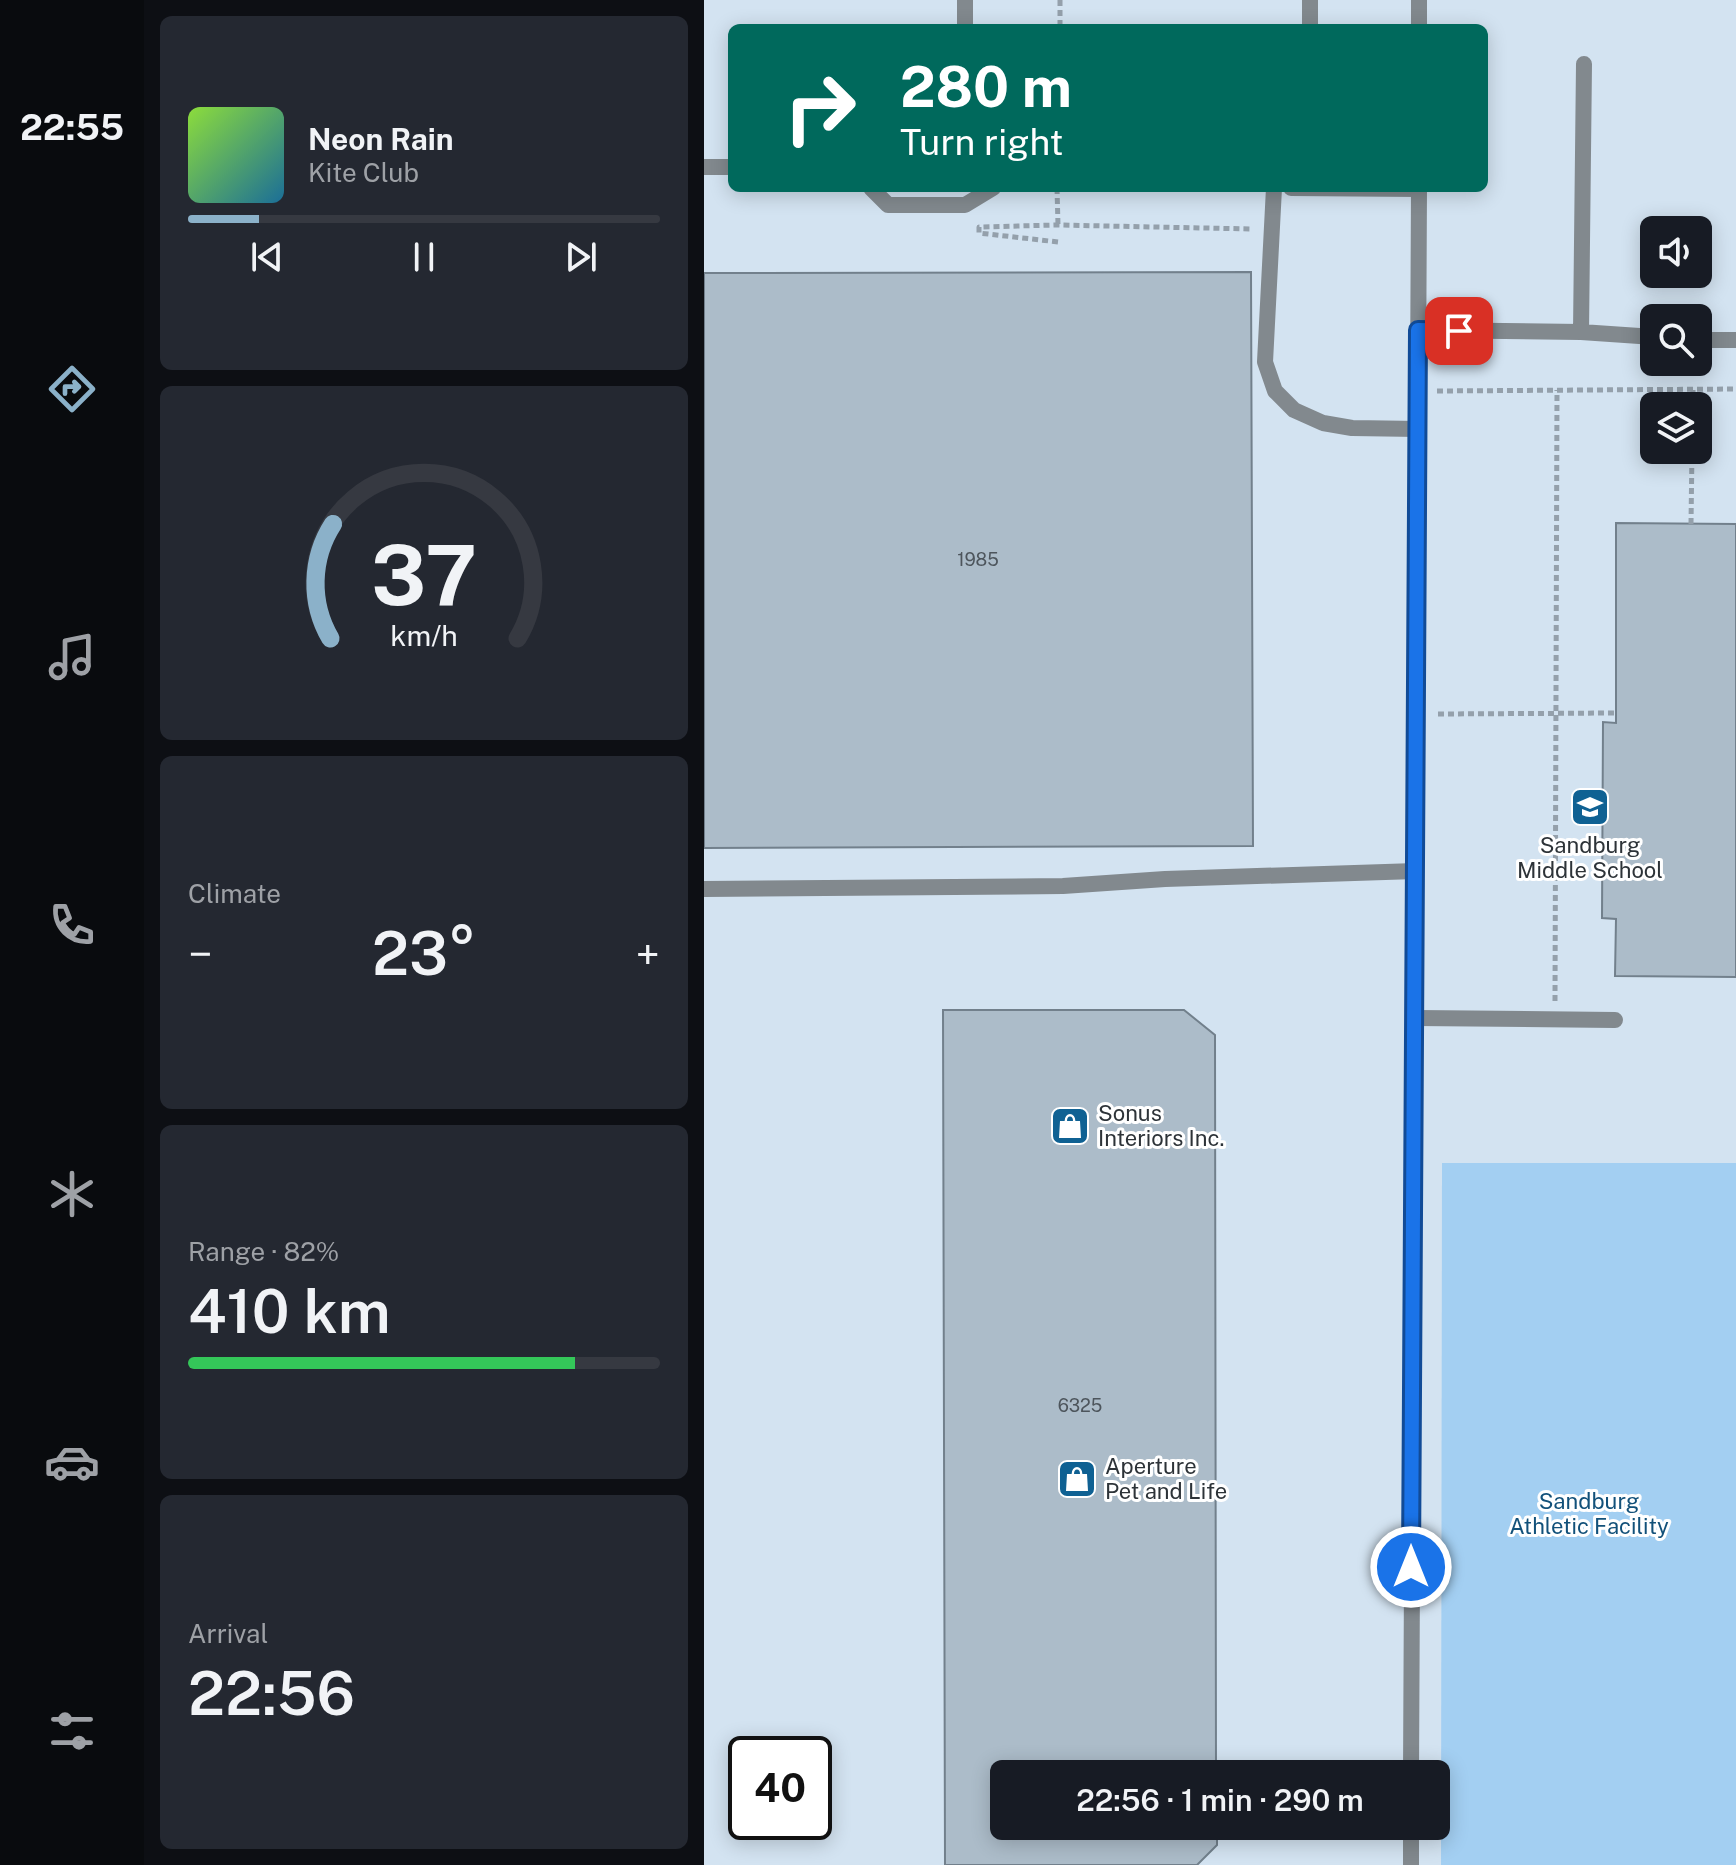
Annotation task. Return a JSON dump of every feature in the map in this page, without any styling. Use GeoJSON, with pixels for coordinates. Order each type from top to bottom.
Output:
{"type":"FeatureCollection","features":[{"type":"Feature","properties":{"kind":"street"},"geometry":{"type":"LineString","coordinates":[[965,0],[965,24]]}},
{"type":"Feature","properties":{"kind":"street"},"geometry":{"type":"LineString","coordinates":[[1310,0],[1310,24]]}},
{"type":"Feature","properties":{"kind":"street"},"geometry":{"type":"LineString","coordinates":[[1419,0],[1419,24]]}},
{"type":"Feature","properties":{"kind":"street"},"geometry":{"type":"LineString","coordinates":[[1581,332],[1584,64]]}},
{"type":"Feature","properties":{"kind":"street"},"geometry":{"type":"LineString","coordinates":[[704,167],[728,167]]}},
{"type":"Feature","properties":{"kind":"street"},"geometry":{"type":"LineString","coordinates":[[875,192],[888,205],[965,196]]}},
{"type":"Feature","properties":{"kind":"street"},"geometry":{"type":"LineString","coordinates":[[1274,192],[1265,362],[1275,391],[1294,410],[1323,423],[1352,428],[1418,429]]}},
{"type":"Feature","properties":{"kind":"street"},"geometry":{"type":"LineString","coordinates":[[1411,1760],[1419,192]]}},
{"type":"Feature","properties":{"kind":"street"},"geometry":{"type":"LineString","coordinates":[[1418,330],[1581,332],[1640,336]]}},
{"type":"Feature","properties":{"kind":"street"},"geometry":{"type":"LineString","coordinates":[[1712,340],[1736,340]]}},
{"type":"Feature","properties":{"kind":"street"},"geometry":{"type":"LineString","coordinates":[[704,889],[1063,886],[1210,877],[1416,871]]}},
{"type":"Feature","properties":{"kind":"street"},"geometry":{"type":"LineString","coordinates":[[1416,1018],[1615,1020]]}},
{"type":"Feature","properties":{"kind":"street"},"geometry":{"type":"LineString","coordinates":[[1411,1840],[1411,1865]]}},
{"type":"Feature","properties":{"kind":"path"},"geometry":{"type":"LineString","coordinates":[[1060,0],[1060,24]]}},
{"type":"Feature","properties":{"kind":"path"},"geometry":{"type":"LineString","coordinates":[[1057,192],[1058,225]]}},
{"type":"Feature","properties":{"kind":"path"},"geometry":{"type":"LineString","coordinates":[[1058,242],[979,233],[979,227],[1058,225],[1257,229]]}},
{"type":"Feature","properties":{"kind":"path"},"geometry":{"type":"LineString","coordinates":[[1418,391],[1736,389]]}},
{"type":"Feature","properties":{"kind":"path"},"geometry":{"type":"LineString","coordinates":[[1554,1020],[1557,390]]}},
{"type":"Feature","properties":{"kind":"path"},"geometry":{"type":"LineString","coordinates":[[1691,524],[1692,464]]}},
{"type":"Feature","properties":{"kind":"path"},"geometry":{"type":"LineString","coordinates":[[1417,714],[1616,713]]}},
{"type":"Feature","properties":{"kind":"green space","name":"Sandburg Athletic Facility"},"geometry":{"type":"Polygon","coordinates":[[[1442,1163],[1736,1163],[1736,1865],[1441,1865],[1441,1840],[1450,1840],[1450,1760],[1441,1760],[1442,1163]]]}},
{"type":"Feature","properties":{"kind":"building"},"geometry":{"type":"Polygon","coordinates":[[[1251,272],[1253,846],[704,848],[704,273],[1251,272]]]}},
{"type":"Feature","properties":{"kind":"building","name":"Sandburg Middle School"},"geometry":{"type":"Polygon","coordinates":[[[1616,523],[1736,524],[1736,977],[1615,976],[1616,919],[1602,918],[1603,722],[1616,723],[1616,523]]]}},
{"type":"Feature","properties":{"kind":"building"},"geometry":{"type":"Polygon","coordinates":[[[943,1010],[1184,1010],[1215,1035],[1216,1760],[990,1760],[990,1840],[1217,1840],[1217,1845],[1197,1865],[945,1865],[943,1010]]]}},
{"type":"Feature","properties":{"kind":"place","name":"Sandburg Middle School"},"geometry":{"type":"Point","coordinates":[1590,807]}},
{"type":"Feature","properties":{"kind":"place","name":"Sonus Interiors Inc."},"geometry":{"type":"Point","coordinates":[1070,1126]}},
{"type":"Feature","properties":{"kind":"place","name":"Aperture Pet and Life"},"geometry":{"type":"Point","coordinates":[1077,1479]}},
{"type":"Feature","properties":{"kind":"route"},"geometry":{"type":"LineString","coordinates":[[1411,1567],[1418,330],[1459,331]]}}]}
